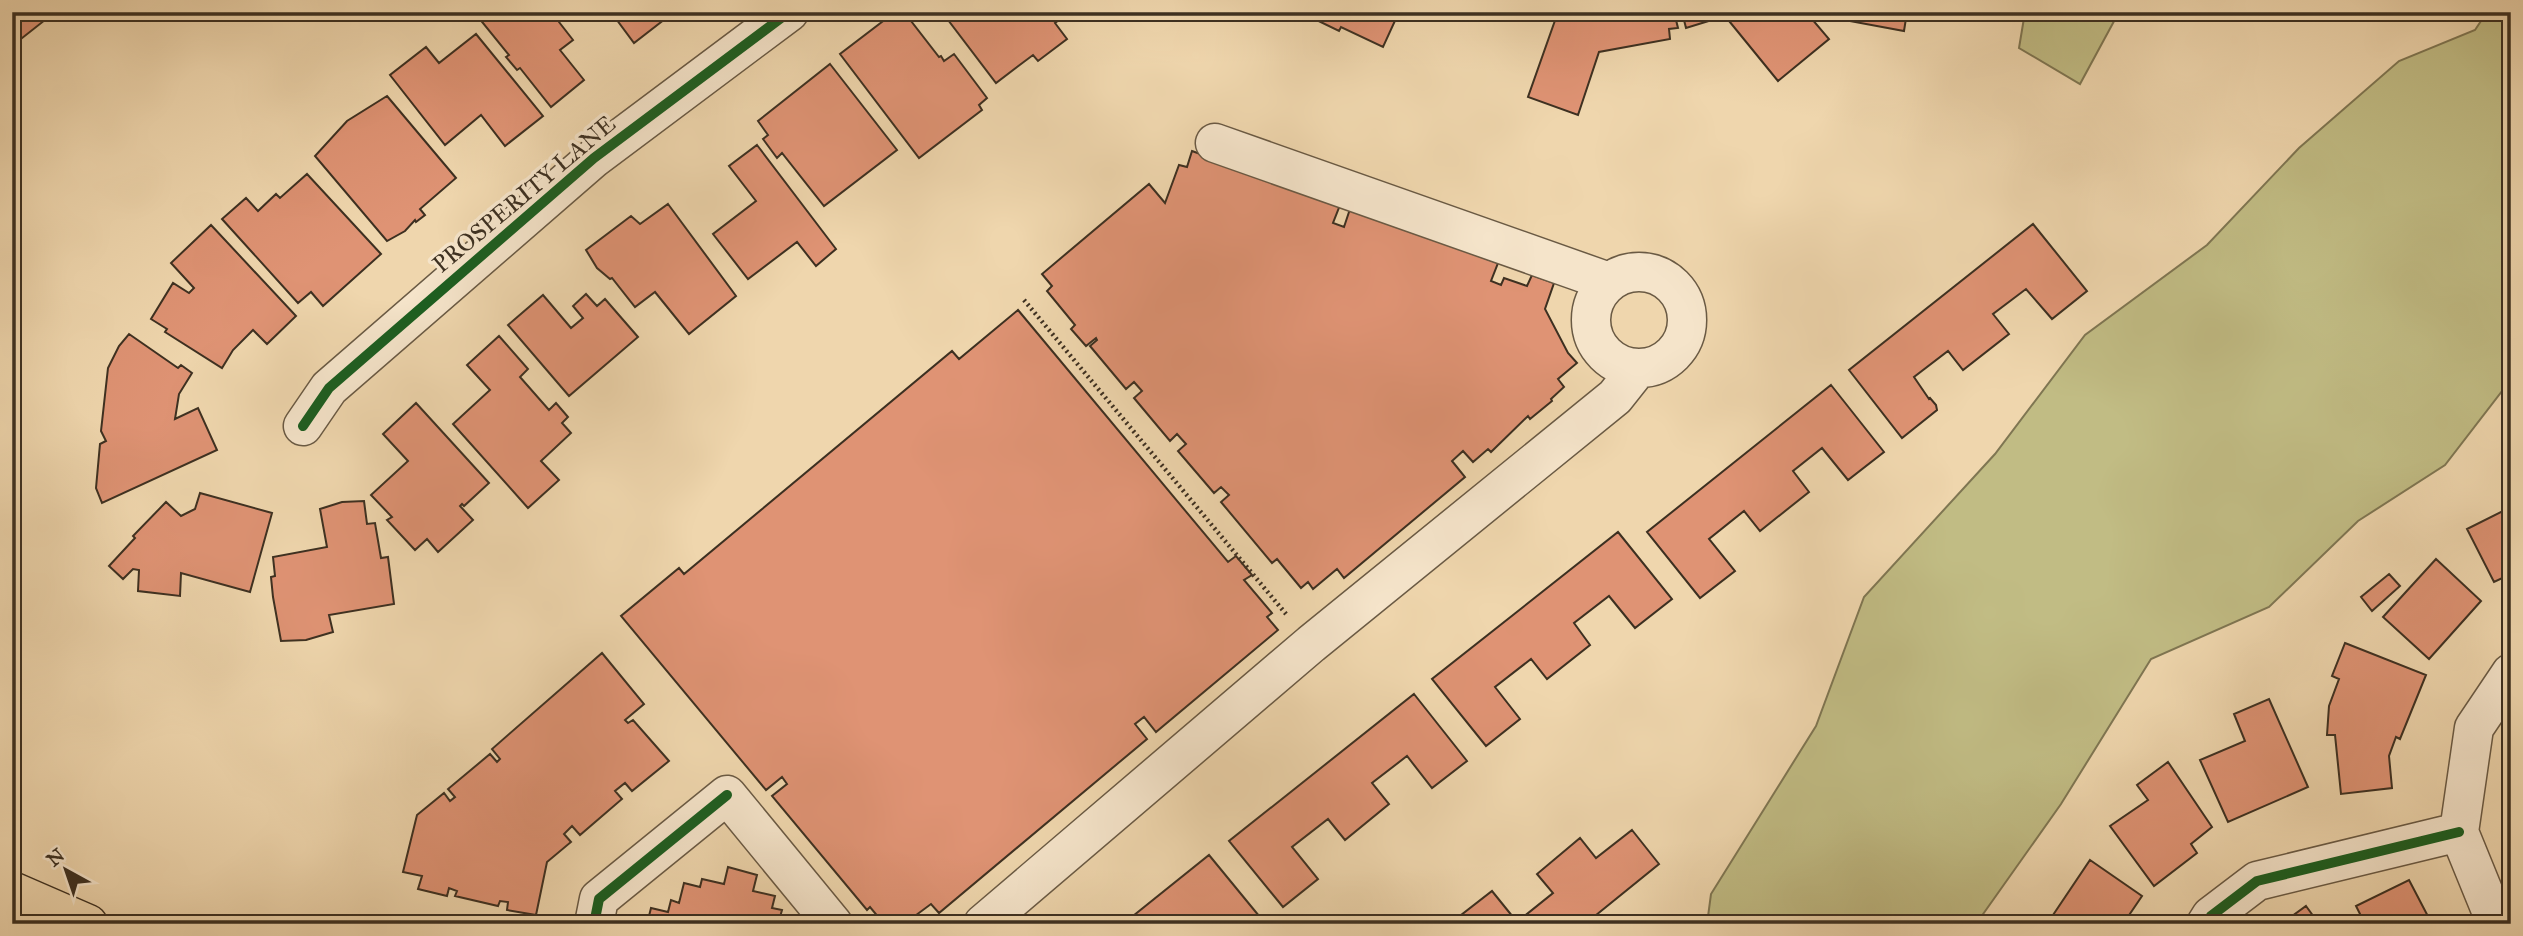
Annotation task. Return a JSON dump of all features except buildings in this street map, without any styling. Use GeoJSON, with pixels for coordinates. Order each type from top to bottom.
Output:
{"type":"FeatureCollection","features":[{"type":"Feature","properties":{"kind":"main road"},"geometry":{"type":"LineString","coordinates":[[12,891],[88,924]]}},
{"type":"Feature","properties":{"kind":"street","name":"PROSPERITY LANE"},"geometry":{"type":"LineString","coordinates":[[303,426],[329,388],[594,158],[789,12]]}},
{"type":"Feature","properties":{"kind":"street"},"geometry":{"type":"LineString","coordinates":[[1215,143],[1609,282]]}},
{"type":"Feature","properties":{"kind":"street"},"geometry":{"type":"LineString","coordinates":[[1638,272],[1667,280],[1678,291],[1685,305],[1686,328],[1678,349],[1667,359],[1653,366],[1638,368],[1621,365],[1607,355],[1597,342],[1591,327],[1592,310],[1609,282],[1638,272]]}},
{"type":"Feature","properties":{"kind":"street"},"geometry":{"type":"LineString","coordinates":[[983,924],[1311,644],[1615,397],[1638,368]]}},
{"type":"Feature","properties":{"kind":"street"},"geometry":{"type":"LineString","coordinates":[[2508,924],[2490,908],[2459,832],[2474,728],[2511,673]]}},
{"type":"Feature","properties":{"kind":"street"},"geometry":{"type":"LineString","coordinates":[[594,924],[599,899],[727,795],[833,924]]}},
{"type":"Feature","properties":{"kind":"street"},"geometry":{"type":"LineString","coordinates":[[2206,924],[2211,916],[2256,881],[2459,832]]}},
{"type":"Feature","properties":{"kind":"path"},"geometry":{"type":"LineString","coordinates":[[1024,300],[1311,644]]}},
{"type":"Feature","properties":{"kind":"shaded area"},"geometry":{"type":"Polygon","coordinates":[[[2025,12],[2119,12],[2080,84],[2019,48],[2025,12]]]}},
{"type":"Feature","properties":{"kind":"shaded area"},"geometry":{"type":"Polygon","coordinates":[[[2487,12],[2511,12],[2511,385],[2506,386],[2445,465],[2358,521],[2269,607],[2151,659],[2061,804],[1976,924],[1707,924],[1711,894],[1816,726],[1864,597],[1995,454],[2085,335],[2207,245],[2299,148],[2399,61],[2475,30],[2487,12]]]}},
{"type":"Feature","properties":{"kind":"cycle path"},"geometry":{"type":"LineString","coordinates":[[303,426],[329,388],[594,158],[789,12]]}},
{"type":"Feature","properties":{"kind":"cycle path"},"geometry":{"type":"LineString","coordinates":[[594,924],[599,899],[727,795]]}},
{"type":"Feature","properties":{"kind":"cycle path"},"geometry":{"type":"LineString","coordinates":[[2206,924],[2211,916],[2257,881],[2459,832]]}}]}
